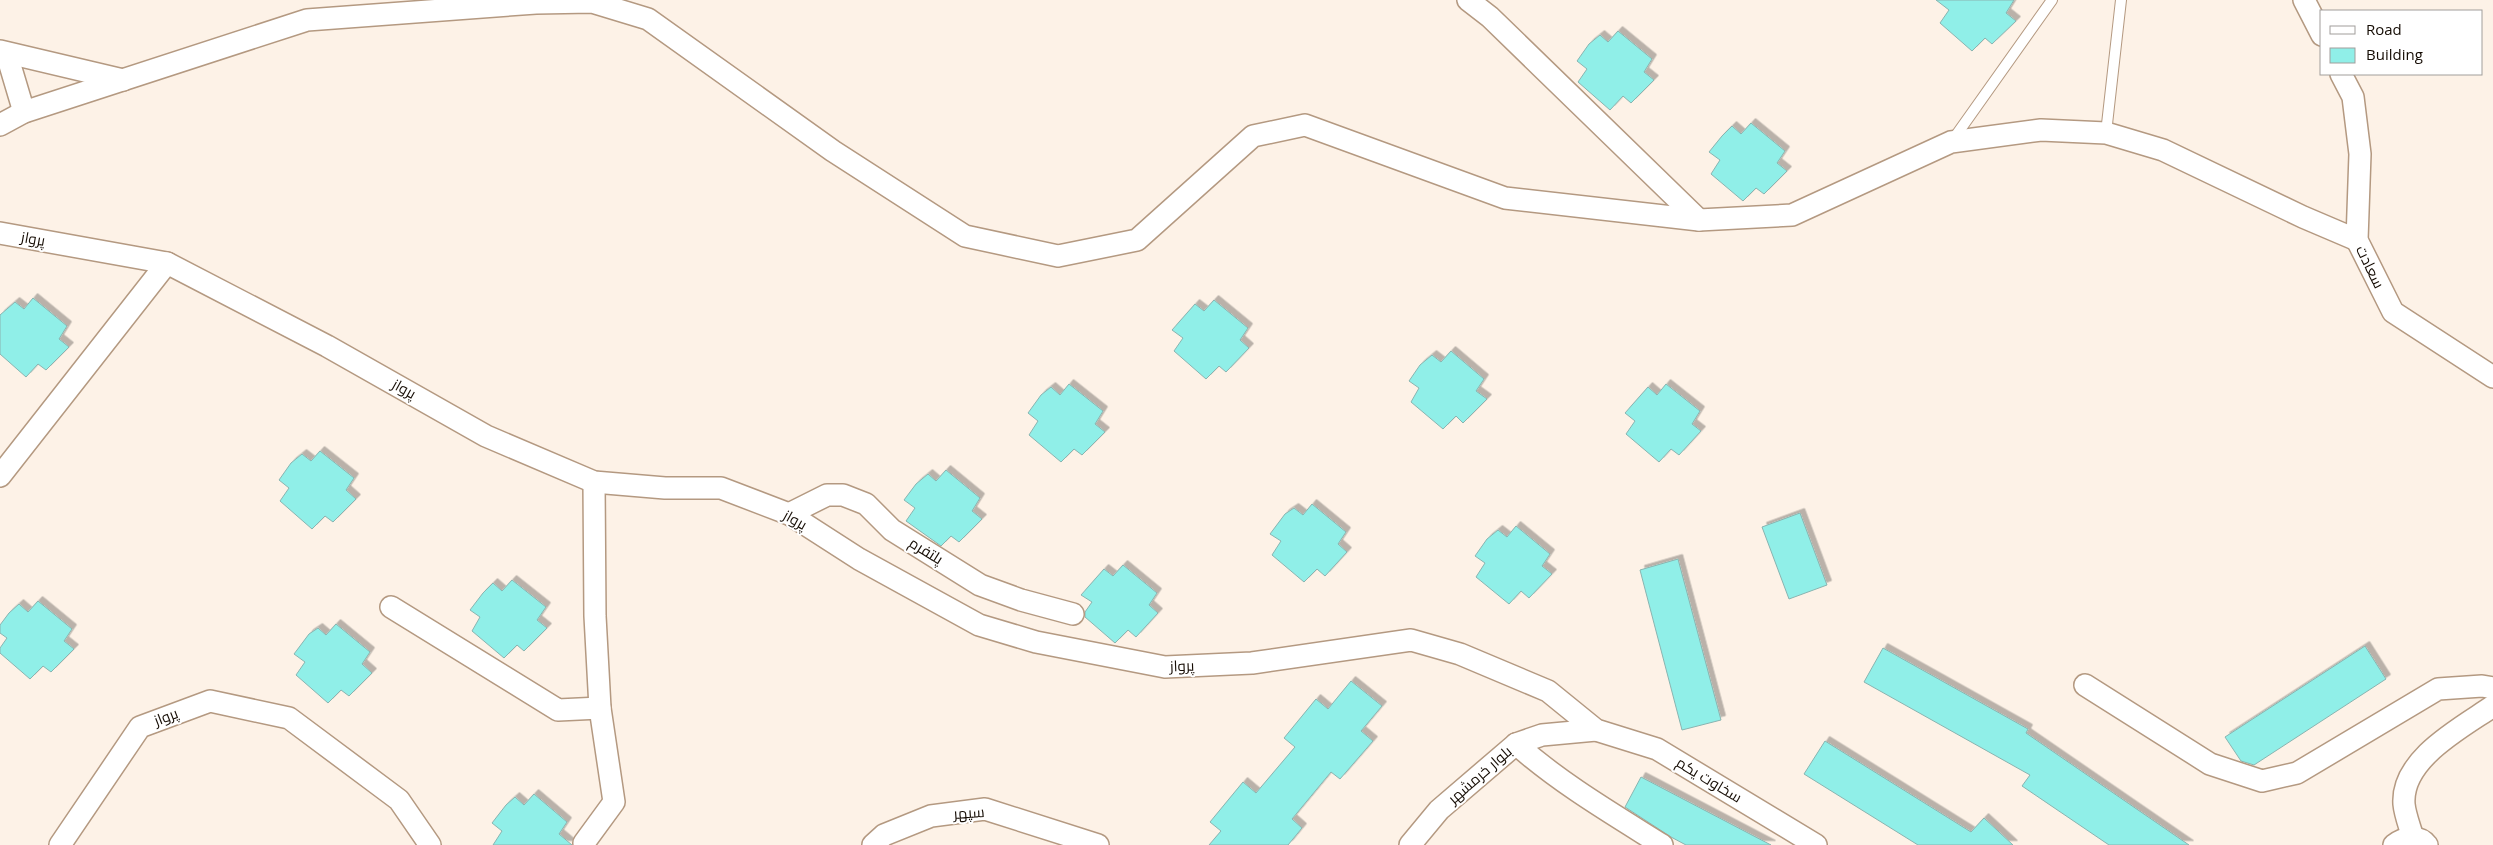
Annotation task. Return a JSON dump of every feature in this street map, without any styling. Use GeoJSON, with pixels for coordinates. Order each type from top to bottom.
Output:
{"type":"FeatureCollection","features":[{"type":"Feature","properties":{"kind":"street"},"geometry":{"type":"LineString","coordinates":[[1468,0],[1490,17],[1699,220]]}},
{"type":"Feature","properties":{"kind":"street"},"geometry":{"type":"LineString","coordinates":[[2304,0],[2320,31]]}},
{"type":"Feature","properties":{"kind":"street"},"geometry":{"type":"LineString","coordinates":[[0,125],[24,112],[307,20],[536,3],[592,2],[648,19],[833,151],[964,236],[1058,256],[1137,240],[1253,136],[1305,126],[1505,198],[1699,220],[1792,215],[1951,142],[2041,130],[2106,133],[2163,150],[2303,217],[2357,240]]}},
{"type":"Feature","properties":{"kind":"street"},"geometry":{"type":"LineString","coordinates":[[3,53],[123,80]]}},
{"type":"Feature","properties":{"kind":"street"},"geometry":{"type":"LineString","coordinates":[[3,53],[24,112]]}},
{"type":"Feature","properties":{"kind":"street","name":"سعادت"},"geometry":{"type":"LineString","coordinates":[[2341,75],[2352,97],[2360,154],[2357,240],[2393,312],[2493,377]]}},
{"type":"Feature","properties":{"kind":"street","name":"پرواز"},"geometry":{"type":"LineString","coordinates":[[0,233],[167,263],[327,346],[486,436],[594,482],[665,488],[721,488],[788,514],[859,559],[979,625],[1036,642],[1165,667],[1252,663],[1411,640],[1460,654],[1548,691],[1596,730]]}},
{"type":"Feature","properties":{"kind":"street"},"geometry":{"type":"LineString","coordinates":[[0,476],[167,263]]}},
{"type":"Feature","properties":{"kind":"street"},"geometry":{"type":"LineString","coordinates":[[584,843],[614,802],[600,708],[595,616],[594,482]]}},
{"type":"Feature","properties":{"kind":"street","name":"پلتفرم"},"geometry":{"type":"LineString","coordinates":[[788,514],[828,495],[843,495],[866,504],[892,530],[980,585],[1021,600],[1073,614]]}},
{"type":"Feature","properties":{"kind":"street"},"geometry":{"type":"LineString","coordinates":[[391,607],[558,710],[600,708]]}},
{"type":"Feature","properties":{"kind":"street"},"geometry":{"type":"LineString","coordinates":[[2085,685],[2210,764],[2262,781],[2297,773],[2438,689],[2482,686],[2493,688]]}},
{"type":"Feature","properties":{"kind":"street","name":"پرواز"},"geometry":{"type":"LineString","coordinates":[[60,845],[140,727],[210,701],[289,718],[399,800],[430,845]]}},
{"type":"Feature","properties":{"kind":"street"},"geometry":{"type":"LineString","coordinates":[[2411,843],[2404,804],[2410,776],[2430,749],[2493,706]]}},
{"type":"Feature","properties":{"kind":"street","name":"بلوار خرمشهر"},"geometry":{"type":"LineString","coordinates":[[1410,845],[1439,810],[1516,744],[1542,735],[1596,730]]}},
{"type":"Feature","properties":{"kind":"street","name":"سخاوت یکم"},"geometry":{"type":"LineString","coordinates":[[1596,730],[1657,749],[1816,845]]}},
{"type":"Feature","properties":{"kind":"street"},"geometry":{"type":"LineString","coordinates":[[1516,744],[1542,767],[1575,790],[1662,845]]}},
{"type":"Feature","properties":{"kind":"street","name":"سپهر"},"geometry":{"type":"LineString","coordinates":[[873,845],[884,835],[931,816],[985,809],[1098,845]]}},
{"type":"Feature","properties":{"kind":"lane"},"geometry":{"type":"LineString","coordinates":[[1951,142],[2052,0]]}},
{"type":"Feature","properties":{"kind":"lane"},"geometry":{"type":"LineString","coordinates":[[2106,133],[2121,0]]}},
{"type":"Feature","properties":{"kind":"building"},"geometry":{"type":"Polygon","coordinates":[[[1936,0],[2014,0],[2006,13],[2016,21],[1992,44],[1985,38],[1972,51],[1940,23],[1949,10],[1936,0]]]}},
{"type":"Feature","properties":{"kind":"building"},"geometry":{"type":"Polygon","coordinates":[[[1618,31],[1652,59],[1644,72],[1654,80],[1631,103],[1623,96],[1610,110],[1578,82],[1587,69],[1577,61],[1589,44],[1600,35],[1608,42],[1618,31]]]}},
{"type":"Feature","properties":{"kind":"building"},"geometry":{"type":"Polygon","coordinates":[[[1751,123],[1785,151],[1777,163],[1787,171],[1764,194],[1756,188],[1743,201],[1711,174],[1720,160],[1709,152],[1732,126],[1741,134],[1751,123]]]}},
{"type":"Feature","properties":{"kind":"building"},"geometry":{"type":"Polygon","coordinates":[[[33,298],[67,326],[59,339],[69,347],[46,370],[38,364],[26,377],[0,354],[0,315],[15,302],[24,309],[33,298]]]}},
{"type":"Feature","properties":{"kind":"building"},"geometry":{"type":"Polygon","coordinates":[[[1214,300],[1248,328],[1240,340],[1249,348],[1226,372],[1219,366],[1206,379],[1174,351],[1183,338],[1172,330],[1195,304],[1204,311],[1214,300]]]}},
{"type":"Feature","properties":{"kind":"building"},"geometry":{"type":"Polygon","coordinates":[[[1451,351],[1484,379],[1476,391],[1487,399],[1463,423],[1456,416],[1443,429],[1411,402],[1419,388],[1409,381],[1420,365],[1432,355],[1441,362],[1451,351]]]}},
{"type":"Feature","properties":{"kind":"building"},"geometry":{"type":"Polygon","coordinates":[[[1069,384],[1103,411],[1095,424],[1105,432],[1082,455],[1074,449],[1061,462],[1029,435],[1038,421],[1028,413],[1041,395],[1051,387],[1060,395],[1069,384]]]}},
{"type":"Feature","properties":{"kind":"building"},"geometry":{"type":"Polygon","coordinates":[[[1666,384],[1700,411],[1692,424],[1701,431],[1679,455],[1671,449],[1659,462],[1626,434],[1635,421],[1625,413],[1648,387],[1657,395],[1666,384]]]}},
{"type":"Feature","properties":{"kind":"building"},"geometry":{"type":"Polygon","coordinates":[[[320,451],[354,478],[346,490],[356,499],[333,522],[325,516],[312,529],[280,501],[289,488],[279,480],[291,463],[302,454],[311,461],[320,451]]]}},
{"type":"Feature","properties":{"kind":"building"},"geometry":{"type":"Polygon","coordinates":[[[946,470],[980,498],[972,511],[982,519],[959,542],[951,536],[941,546],[906,521],[915,508],[904,500],[916,484],[928,474],[936,481],[946,470]]]}},
{"type":"Feature","properties":{"kind":"building"},"geometry":{"type":"Polygon","coordinates":[[[1312,504],[1346,532],[1338,544],[1347,552],[1325,576],[1317,569],[1304,582],[1272,555],[1281,541],[1270,534],[1285,514],[1294,508],[1303,515],[1312,504]]]}},
{"type":"Feature","properties":{"kind":"building"},"geometry":{"type":"Polygon","coordinates":[[[1800,513],[1827,585],[1789,599],[1762,527],[1800,513]]]}},
{"type":"Feature","properties":{"kind":"building"},"geometry":{"type":"Polygon","coordinates":[[[1516,526],[1550,554],[1542,566],[1552,574],[1529,598],[1521,591],[1509,604],[1476,577],[1485,563],[1475,556],[1487,539],[1498,530],[1507,537],[1516,526]]]}},
{"type":"Feature","properties":{"kind":"building"},"geometry":{"type":"Polygon","coordinates":[[[1678,559],[1721,720],[1682,730],[1640,570],[1678,559]]]}},
{"type":"Feature","properties":{"kind":"building"},"geometry":{"type":"Polygon","coordinates":[[[1123,565],[1157,593],[1149,605],[1158,613],[1136,637],[1128,630],[1115,643],[1085,617],[1085,612],[1092,602],[1081,595],[1104,569],[1113,576],[1123,565]]]}},
{"type":"Feature","properties":{"kind":"building"},"geometry":{"type":"Polygon","coordinates":[[[512,580],[546,607],[537,620],[547,628],[524,651],[517,645],[504,658],[472,631],[480,617],[470,610],[493,583],[502,591],[512,580]]]}},
{"type":"Feature","properties":{"kind":"building"},"geometry":{"type":"Polygon","coordinates":[[[38,601],[72,629],[64,641],[74,649],[51,672],[43,666],[30,679],[0,653],[0,648],[7,638],[0,633],[0,625],[19,604],[28,612],[38,601]]]}},
{"type":"Feature","properties":{"kind":"building"},"geometry":{"type":"Polygon","coordinates":[[[336,624],[370,652],[362,664],[372,673],[349,696],[341,690],[328,703],[296,675],[305,662],[294,654],[309,634],[318,628],[326,635],[336,624]]]}},
{"type":"Feature","properties":{"kind":"building"},"geometry":{"type":"Polygon","coordinates":[[[2365,646],[2386,679],[2254,765],[2241,761],[2225,737],[2365,646]]]}},
{"type":"Feature","properties":{"kind":"building"},"geometry":{"type":"Polygon","coordinates":[[[1883,648],[2028,729],[2026,733],[2189,845],[2109,845],[2022,786],[2030,775],[1864,682],[1883,648]]]}},
{"type":"Feature","properties":{"kind":"building"},"geometry":{"type":"Polygon","coordinates":[[[1351,681],[1382,706],[1361,731],[1373,741],[1340,779],[1331,772],[1292,819],[1302,828],[1288,845],[1209,845],[1221,831],[1210,822],[1243,782],[1256,793],[1295,747],[1284,738],[1316,699],[1328,709],[1351,681]]]}},
{"type":"Feature","properties":{"kind":"building"},"geometry":{"type":"Polygon","coordinates":[[[1825,741],[1971,832],[1984,818],[2013,845],[1918,845],[1804,774],[1825,741]]]}},
{"type":"Feature","properties":{"kind":"building"},"geometry":{"type":"Polygon","coordinates":[[[1641,777],[1771,845],[1686,845],[1625,807],[1641,777]]]}},
{"type":"Feature","properties":{"kind":"building"},"geometry":{"type":"Polygon","coordinates":[[[534,794],[567,822],[559,834],[572,845],[493,845],[502,831],[492,823],[506,805],[515,797],[524,805],[534,794]]]}}]}
